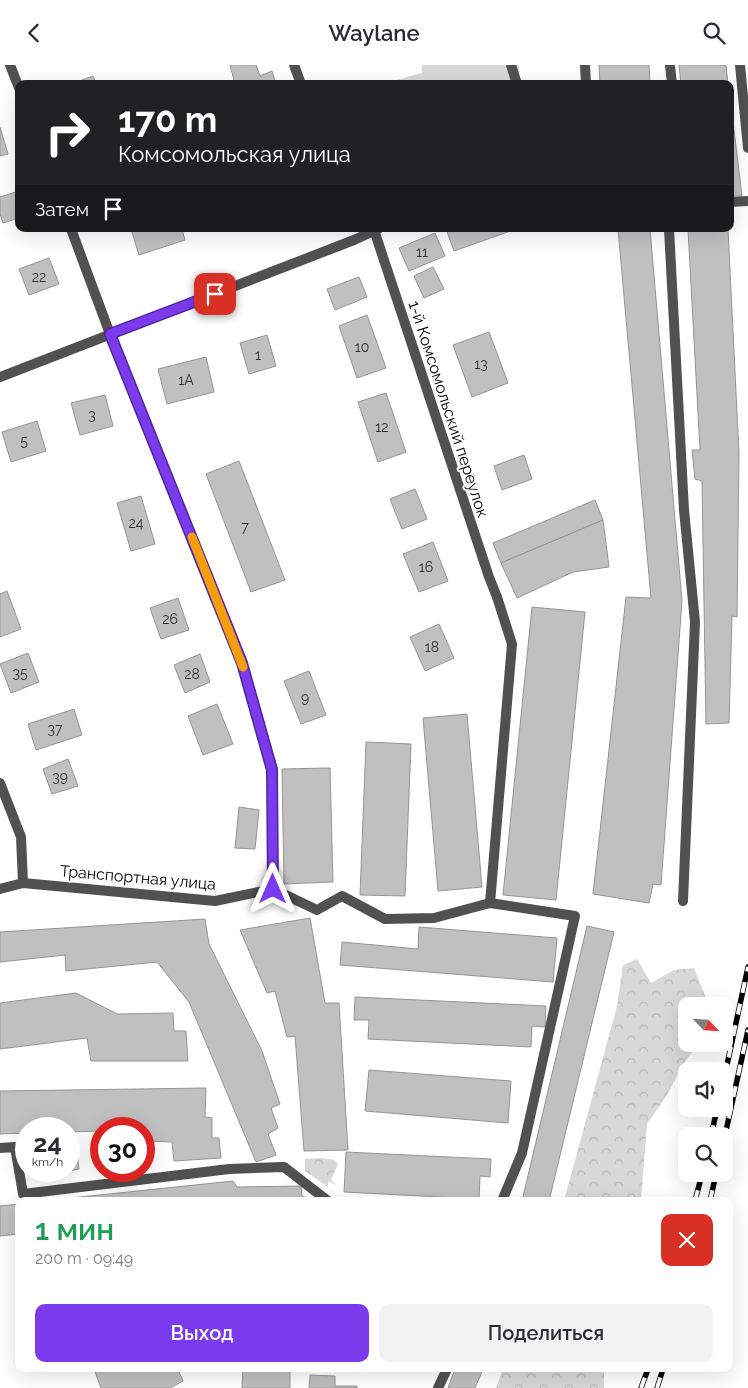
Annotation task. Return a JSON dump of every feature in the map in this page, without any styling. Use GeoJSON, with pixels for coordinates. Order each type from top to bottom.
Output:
{"type":"FeatureCollection","features":[{"type":"Feature","properties":{"kind":"street"},"geometry":{"type":"LineString","coordinates":[[10,65],[16,80]]}},
{"type":"Feature","properties":{"kind":"street"},"geometry":{"type":"LineString","coordinates":[[294,65],[300,80]]}},
{"type":"Feature","properties":{"kind":"street"},"geometry":{"type":"LineString","coordinates":[[511,65],[515,80]]}},
{"type":"Feature","properties":{"kind":"street"},"geometry":{"type":"LineString","coordinates":[[585,65],[586,80]]}},
{"type":"Feature","properties":{"kind":"street"},"geometry":{"type":"LineString","coordinates":[[670,65],[672,80]]}},
{"type":"Feature","properties":{"kind":"street"},"geometry":{"type":"LineString","coordinates":[[740,65],[748,148]]}},
{"type":"Feature","properties":{"kind":"street"},"geometry":{"type":"LineString","coordinates":[[734,202],[748,201]]}},
{"type":"Feature","properties":{"kind":"street"},"geometry":{"type":"LineString","coordinates":[[72,232],[110,334],[242,663],[272,770],[273,889],[317,910],[342,896],[385,919],[434,918],[490,903],[575,916],[522,1153],[504,1197]]}},
{"type":"Feature","properties":{"kind":"street"},"geometry":{"type":"LineString","coordinates":[[352,232],[354,240]]}},
{"type":"Feature","properties":{"kind":"street"},"geometry":{"type":"LineString","coordinates":[[0,377],[372,232]]}},
{"type":"Feature","properties":{"kind":"street","name":"1-й Комсомольский переулок"},"geometry":{"type":"LineString","coordinates":[[377,232],[512,644],[490,903]]}},
{"type":"Feature","properties":{"kind":"street"},"geometry":{"type":"LineString","coordinates":[[669,232],[684,510],[695,622],[684,901]]}},
{"type":"Feature","properties":{"kind":"street"},"geometry":{"type":"LineString","coordinates":[[0,783],[21,837],[22,883]]}},
{"type":"Feature","properties":{"kind":"street","name":"Транспортная улица"},"geometry":{"type":"LineString","coordinates":[[0,889],[22,883],[215,901],[273,889]]}},
{"type":"Feature","properties":{"kind":"street"},"geometry":{"type":"LineString","coordinates":[[0,1148],[15,1147],[23,1194],[230,1169],[284,1167],[323,1197]]}},
{"type":"Feature","properties":{"kind":"street"},"geometry":{"type":"LineString","coordinates":[[438,1388],[446,1372]]}},
{"type":"Feature","properties":{"kind":"green space"},"geometry":{"type":"Polygon","coordinates":[[[422,65],[519,65],[520,80],[397,80],[422,73],[422,65]]]}},
{"type":"Feature","properties":{"kind":"green space"},"geometry":{"type":"Polygon","coordinates":[[[637,959],[651,983],[674,970],[694,968],[706,997],[678,997],[678,1053],[692,1053],[685,1062],[678,1062],[678,1074],[667,1095],[647,1124],[641,1197],[565,1197],[617,1006],[623,965],[637,959]]]}},
{"type":"Feature","properties":{"kind":"green space"},"geometry":{"type":"Polygon","coordinates":[[[321,1158],[335,1160],[338,1164],[331,1180],[337,1185],[328,1181],[328,1187],[305,1171],[305,1159],[321,1158]]]}},
{"type":"Feature","properties":{"kind":"green space"},"geometry":{"type":"Polygon","coordinates":[[[502,1372],[604,1372],[604,1388],[496,1388],[502,1372]]]}},
{"type":"Feature","properties":{"kind":"building"},"geometry":{"type":"Polygon","coordinates":[[[230,65],[256,65],[260,76],[272,71],[275,80],[234,80],[230,65]]]}},
{"type":"Feature","properties":{"kind":"building"},"geometry":{"type":"Polygon","coordinates":[[[599,65],[649,65],[650,80],[600,80],[599,65]]]}},
{"type":"Feature","properties":{"kind":"building"},"geometry":{"type":"Polygon","coordinates":[[[679,65],[726,65],[728,80],[681,80],[679,65]]]}},
{"type":"Feature","properties":{"kind":"building"},"geometry":{"type":"Polygon","coordinates":[[[93,76],[94,80],[82,80],[93,76]]]}},
{"type":"Feature","properties":{"kind":"building"},"geometry":{"type":"Polygon","coordinates":[[[0,127],[8,154],[0,156],[0,127]]]}},
{"type":"Feature","properties":{"kind":"building"},"geometry":{"type":"Polygon","coordinates":[[[734,130],[742,196],[734,196],[734,130]]]}},
{"type":"Feature","properties":{"kind":"building"},"geometry":{"type":"Polygon","coordinates":[[[15,192],[15,219],[3,223],[0,214],[0,197],[15,192]]]}},
{"type":"Feature","properties":{"kind":"building"},"geometry":{"type":"Polygon","coordinates":[[[132,232],[183,232],[185,240],[139,255],[132,232]]]}},
{"type":"Feature","properties":{"kind":"building"},"geometry":{"type":"Polygon","coordinates":[[[447,232],[508,232],[454,251],[447,232]]]}},
{"type":"Feature","properties":{"kind":"building"},"geometry":{"type":"Polygon","coordinates":[[[618,232],[650,232],[682,601],[661,885],[653,884],[649,903],[593,894],[626,597],[651,598],[618,232]]]}},
{"type":"Feature","properties":{"kind":"building"},"geometry":{"type":"Polygon","coordinates":[[[688,232],[728,232],[739,453],[737,617],[732,616],[729,723],[706,724],[702,481],[695,479],[692,450],[700,450],[688,232]]]}},
{"type":"Feature","properties":{"kind":"building"},"geometry":{"type":"Polygon","coordinates":[[[435,233],[445,256],[409,271],[399,248],[435,233]]]}},
{"type":"Feature","properties":{"kind":"building"},"geometry":{"type":"Polygon","coordinates":[[[49,258],[59,284],[29,295],[19,269],[49,258]]]}},
{"type":"Feature","properties":{"kind":"building"},"geometry":{"type":"Polygon","coordinates":[[[433,267],[444,289],[424,298],[414,276],[433,267]]]}},
{"type":"Feature","properties":{"kind":"building"},"geometry":{"type":"Polygon","coordinates":[[[359,277],[367,297],[335,310],[327,289],[359,277]]]}},
{"type":"Feature","properties":{"kind":"building"},"geometry":{"type":"Polygon","coordinates":[[[367,315],[386,368],[357,378],[339,326],[367,315]]]}},
{"type":"Feature","properties":{"kind":"building"},"geometry":{"type":"Polygon","coordinates":[[[489,332],[508,383],[472,397],[453,345],[489,332]]]}},
{"type":"Feature","properties":{"kind":"building"},"geometry":{"type":"Polygon","coordinates":[[[267,335],[276,366],[249,374],[240,343],[267,335]]]}},
{"type":"Feature","properties":{"kind":"building"},"geometry":{"type":"Polygon","coordinates":[[[206,357],[214,392],[167,404],[158,369],[206,357]]]}},
{"type":"Feature","properties":{"kind":"building"},"geometry":{"type":"Polygon","coordinates":[[[386,393],[406,452],[378,462],[358,402],[386,393]]]}},
{"type":"Feature","properties":{"kind":"building"},"geometry":{"type":"Polygon","coordinates":[[[105,395],[113,426],[80,435],[71,403],[105,395]]]}},
{"type":"Feature","properties":{"kind":"building"},"geometry":{"type":"Polygon","coordinates":[[[37,421],[46,451],[11,462],[2,432],[37,421]]]}},
{"type":"Feature","properties":{"kind":"building"},"geometry":{"type":"Polygon","coordinates":[[[524,455],[532,479],[502,490],[494,466],[524,455]]]}},
{"type":"Feature","properties":{"kind":"building"},"geometry":{"type":"Polygon","coordinates":[[[239,461],[285,580],[251,592],[206,474],[239,461]]]}},
{"type":"Feature","properties":{"kind":"building"},"geometry":{"type":"Polygon","coordinates":[[[415,489],[427,519],[402,529],[390,499],[415,489]]]}},
{"type":"Feature","properties":{"kind":"building"},"geometry":{"type":"Polygon","coordinates":[[[141,496],[155,544],[131,551],[117,503],[141,496]]]}},
{"type":"Feature","properties":{"kind":"building"},"geometry":{"type":"Polygon","coordinates":[[[595,500],[603,520],[501,563],[493,543],[595,500]]]}},
{"type":"Feature","properties":{"kind":"building"},"geometry":{"type":"Polygon","coordinates":[[[603,520],[609,567],[573,572],[517,598],[501,563],[603,520]]]}},
{"type":"Feature","properties":{"kind":"building"},"geometry":{"type":"Polygon","coordinates":[[[433,542],[448,581],[419,592],[403,554],[433,542]]]}},
{"type":"Feature","properties":{"kind":"building"},"geometry":{"type":"Polygon","coordinates":[[[7,591],[21,629],[0,637],[0,594],[7,591]]]}},
{"type":"Feature","properties":{"kind":"building"},"geometry":{"type":"Polygon","coordinates":[[[178,598],[189,630],[161,639],[150,608],[178,598]]]}},
{"type":"Feature","properties":{"kind":"building"},"geometry":{"type":"Polygon","coordinates":[[[532,607],[585,612],[556,900],[503,895],[532,607]]]}},
{"type":"Feature","properties":{"kind":"building"},"geometry":{"type":"Polygon","coordinates":[[[439,624],[454,658],[425,671],[410,637],[439,624]]]}},
{"type":"Feature","properties":{"kind":"building"},"geometry":{"type":"Polygon","coordinates":[[[28,653],[39,682],[11,693],[0,664],[28,653]]]}},
{"type":"Feature","properties":{"kind":"building"},"geometry":{"type":"Polygon","coordinates":[[[200,654],[210,682],[185,693],[174,665],[200,654]]]}},
{"type":"Feature","properties":{"kind":"building"},"geometry":{"type":"Polygon","coordinates":[[[309,671],[326,715],[301,724],[284,681],[309,671]]]}},
{"type":"Feature","properties":{"kind":"building"},"geometry":{"type":"Polygon","coordinates":[[[217,704],[233,744],[203,755],[188,716],[217,704]]]}},
{"type":"Feature","properties":{"kind":"building"},"geometry":{"type":"Polygon","coordinates":[[[74,709],[82,735],[36,750],[28,724],[74,709]]]}},
{"type":"Feature","properties":{"kind":"building"},"geometry":{"type":"Polygon","coordinates":[[[467,714],[482,887],[438,891],[423,718],[467,714]]]}},
{"type":"Feature","properties":{"kind":"building"},"geometry":{"type":"Polygon","coordinates":[[[366,742],[411,744],[405,896],[360,895],[366,742]]]}},
{"type":"Feature","properties":{"kind":"building"},"geometry":{"type":"Polygon","coordinates":[[[68,759],[78,786],[52,794],[43,769],[68,759]]]}},
{"type":"Feature","properties":{"kind":"building"},"geometry":{"type":"Polygon","coordinates":[[[330,768],[333,882],[284,884],[282,769],[330,768]]]}},
{"type":"Feature","properties":{"kind":"building"},"geometry":{"type":"Polygon","coordinates":[[[239,807],[259,810],[255,849],[235,848],[239,807]]]}},
{"type":"Feature","properties":{"kind":"building"},"geometry":{"type":"Polygon","coordinates":[[[310,918],[325,1003],[339,1003],[348,1150],[304,1151],[295,1036],[287,1037],[275,991],[267,993],[240,930],[310,918]]]}},
{"type":"Feature","properties":{"kind":"building"},"geometry":{"type":"Polygon","coordinates":[[[205,919],[209,944],[262,1051],[280,1104],[271,1108],[278,1128],[268,1134],[276,1155],[256,1162],[189,1002],[157,962],[66,971],[65,955],[0,962],[0,932],[205,919]]]}},
{"type":"Feature","properties":{"kind":"building"},"geometry":{"type":"Polygon","coordinates":[[[587,926],[614,932],[550,1197],[523,1197],[587,926]]]}},
{"type":"Feature","properties":{"kind":"building"},"geometry":{"type":"Polygon","coordinates":[[[419,927],[557,938],[553,982],[340,965],[342,942],[418,949],[419,927]]]}},
{"type":"Feature","properties":{"kind":"building"},"geometry":{"type":"Polygon","coordinates":[[[76,993],[117,1014],[173,1013],[174,1031],[186,1031],[188,1061],[91,1061],[87,1038],[0,1049],[0,1003],[76,993]]]}},
{"type":"Feature","properties":{"kind":"building"},"geometry":{"type":"Polygon","coordinates":[[[355,997],[546,1006],[545,1027],[532,1026],[531,1047],[368,1039],[369,1020],[354,1020],[355,997]]]}},
{"type":"Feature","properties":{"kind":"building"},"geometry":{"type":"Polygon","coordinates":[[[369,1070],[511,1081],[508,1123],[365,1111],[369,1070]]]}},
{"type":"Feature","properties":{"kind":"building"},"geometry":{"type":"Polygon","coordinates":[[[206,1088],[205,1117],[212,1118],[212,1138],[219,1138],[221,1158],[174,1161],[172,1142],[155,1141],[155,1117],[90,1117],[90,1131],[80,1132],[80,1117],[15,1117],[15,1133],[0,1134],[0,1091],[206,1088]]]}},
{"type":"Feature","properties":{"kind":"building"},"geometry":{"type":"Polygon","coordinates":[[[346,1152],[491,1159],[490,1177],[480,1176],[479,1197],[344,1192],[346,1152]]]}},
{"type":"Feature","properties":{"kind":"building"},"geometry":{"type":"Polygon","coordinates":[[[233,1181],[237,1187],[301,1186],[302,1196],[305,1197],[80,1197],[233,1181]]]}},
{"type":"Feature","properties":{"kind":"building"},"geometry":{"type":"Polygon","coordinates":[[[15,1204],[15,1234],[0,1236],[0,1206],[15,1204]]]}},
{"type":"Feature","properties":{"kind":"building"},"geometry":{"type":"Polygon","coordinates":[[[95,1372],[179,1372],[183,1381],[170,1388],[101,1388],[95,1372]]]}},
{"type":"Feature","properties":{"kind":"building"},"geometry":{"type":"Polygon","coordinates":[[[243,1372],[290,1372],[290,1388],[242,1388],[243,1372]]]}},
{"type":"Feature","properties":{"kind":"building"},"geometry":{"type":"Polygon","coordinates":[[[454,1372],[482,1372],[475,1388],[448,1388],[454,1372]]]}},
{"type":"Feature","properties":{"kind":"building"},"geometry":{"type":"Polygon","coordinates":[[[310,1375],[335,1376],[335,1386],[357,1386],[357,1388],[309,1388],[310,1375]]]}},
{"type":"Feature","properties":{"kind":"railway"},"geometry":{"type":"LineString","coordinates":[[728,1062],[748,967]]}},
{"type":"Feature","properties":{"kind":"railway"},"geometry":{"type":"LineString","coordinates":[[727,1127],[748,1030]]}},
{"type":"Feature","properties":{"kind":"railway"},"geometry":{"type":"LineString","coordinates":[[713,1127],[715,1117]]}},
{"type":"Feature","properties":{"kind":"railway"},"geometry":{"type":"LineString","coordinates":[[696,1197],[700,1182]]}},
{"type":"Feature","properties":{"kind":"railway"},"geometry":{"type":"LineString","coordinates":[[711,1197],[714,1182]]}},
{"type":"Feature","properties":{"kind":"railway"},"geometry":{"type":"LineString","coordinates":[[641,1388],[647,1372]]}},
{"type":"Feature","properties":{"kind":"railway"},"geometry":{"type":"LineString","coordinates":[[657,1388],[662,1372]]}},
{"type":"Feature","properties":{"kind":"slow traffic"},"geometry":{"type":"LineString","coordinates":[[192,537],[243,667]]}},
{"type":"Feature","properties":{"kind":"route"},"geometry":{"type":"LineString","coordinates":[[215,294],[110,334],[242,663],[272,770],[273,889]]}}]}
